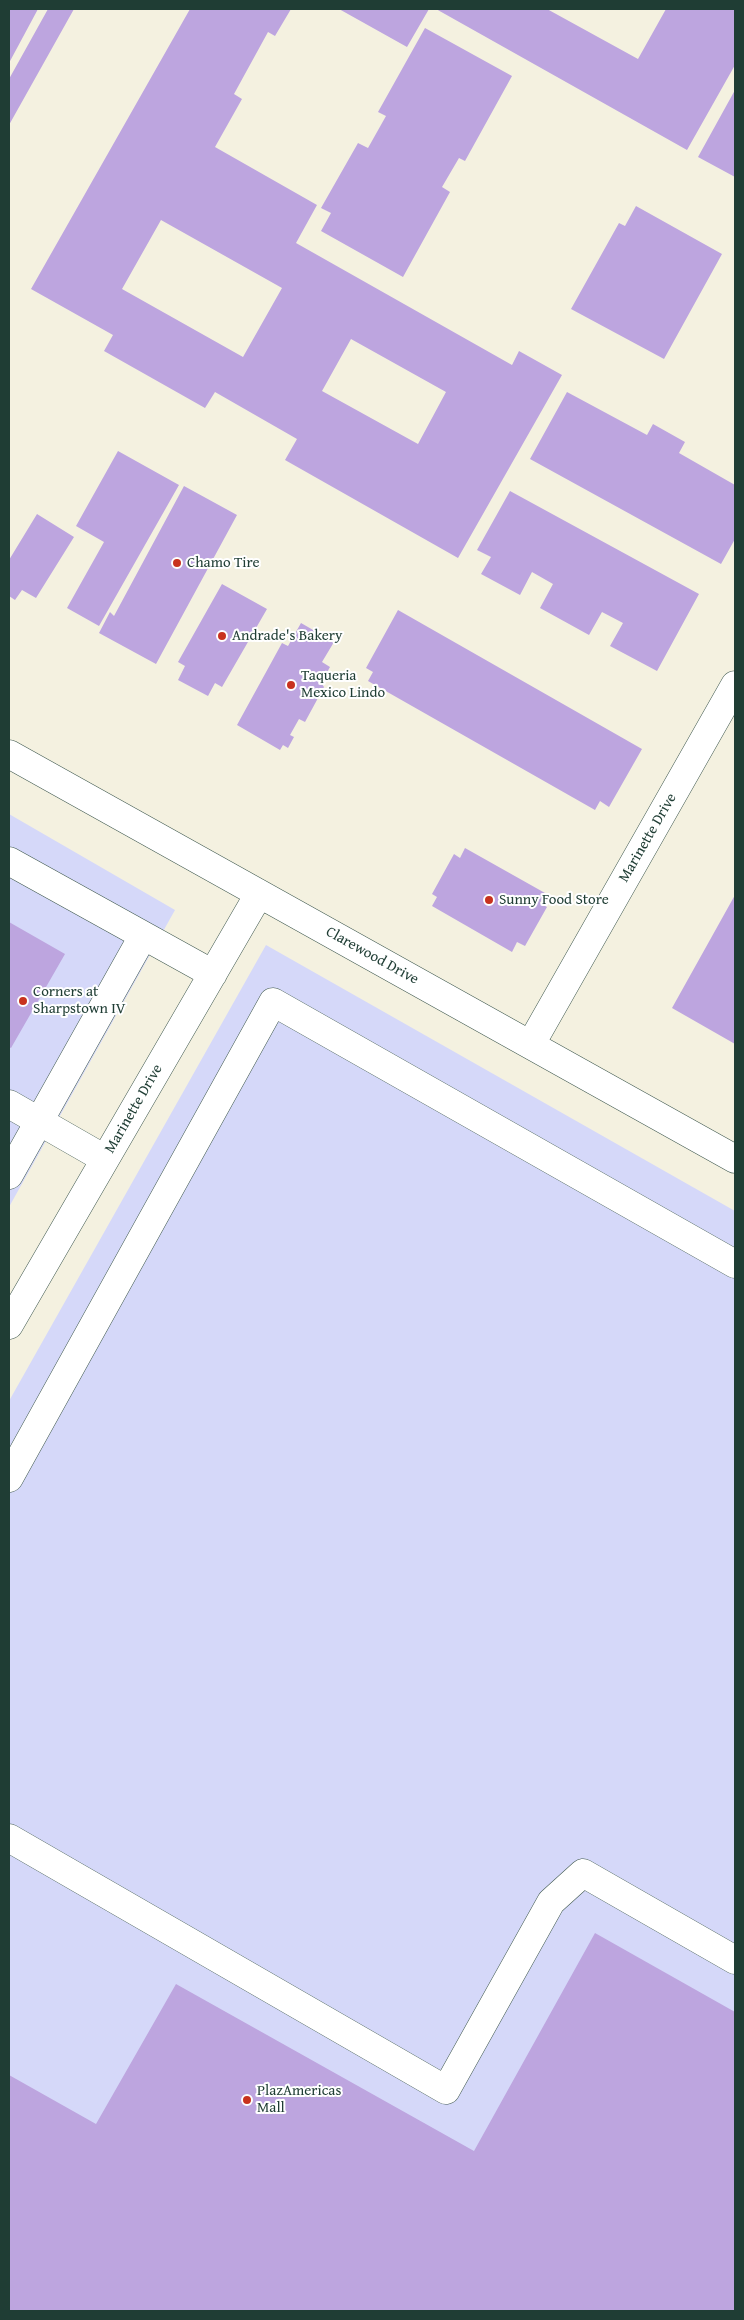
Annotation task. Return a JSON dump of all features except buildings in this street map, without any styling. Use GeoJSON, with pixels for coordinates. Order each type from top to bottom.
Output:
{"type":"FeatureCollection","features":[{"type":"Feature","properties":{"kind":"street","name":"Marinette Drive"},"geometry":{"type":"LineString","coordinates":[[531,1044],[735,685]]}},
{"type":"Feature","properties":{"kind":"street","name":"Clarewood Drive"},"geometry":{"type":"LineString","coordinates":[[9,754],[735,1159]]}},
{"type":"Feature","properties":{"kind":"street"},"geometry":{"type":"LineString","coordinates":[[9,861],[213,974]]}},
{"type":"Feature","properties":{"kind":"street","name":"Marinette Drive"},"geometry":{"type":"LineString","coordinates":[[9,1325],[259,894]]}},
{"type":"Feature","properties":{"kind":"street"},"geometry":{"type":"LineString","coordinates":[[9,1175],[143,936]]}},
{"type":"Feature","properties":{"kind":"street"},"geometry":{"type":"LineString","coordinates":[[9,1478],[273,1002],[735,1264]]}},
{"type":"Feature","properties":{"kind":"street"},"geometry":{"type":"LineString","coordinates":[[9,1104],[105,1159]]}},
{"type":"Feature","properties":{"kind":"street"},"geometry":{"type":"LineString","coordinates":[[9,1838],[446,2090],[552,1902],[583,1873],[735,1960]]}},
{"type":"Feature","properties":{"kind":"shaded area"},"geometry":{"type":"Polygon","coordinates":[[[9,814],[175,910],[9,1207],[9,814]]]}},
{"type":"Feature","properties":{"kind":"shaded area","name":"PlazAmericas Mall"},"geometry":{"type":"Polygon","coordinates":[[[266,945],[735,1211],[735,2311],[9,2311],[9,1401],[266,945]]]}},
{"type":"Feature","properties":{"kind":"place","name":"Chamo Tire"},"geometry":{"type":"Point","coordinates":[177,563]}},
{"type":"Feature","properties":{"kind":"place","name":"Andrade's Bakery"},"geometry":{"type":"Point","coordinates":[222,636]}},
{"type":"Feature","properties":{"kind":"place","name":"Taqueria Mexico Lindo"},"geometry":{"type":"Point","coordinates":[291,685]}},
{"type":"Feature","properties":{"kind":"place","name":"Sunny Food Store"},"geometry":{"type":"Point","coordinates":[489,900]}},
{"type":"Feature","properties":{"kind":"place","name":"Corners at Sharpstown IV"},"geometry":{"type":"Point","coordinates":[23,1001]}},
{"type":"Feature","properties":{"kind":"place","name":"PlazAmericas Mall"},"geometry":{"type":"Point","coordinates":[247,2100]}}]}
